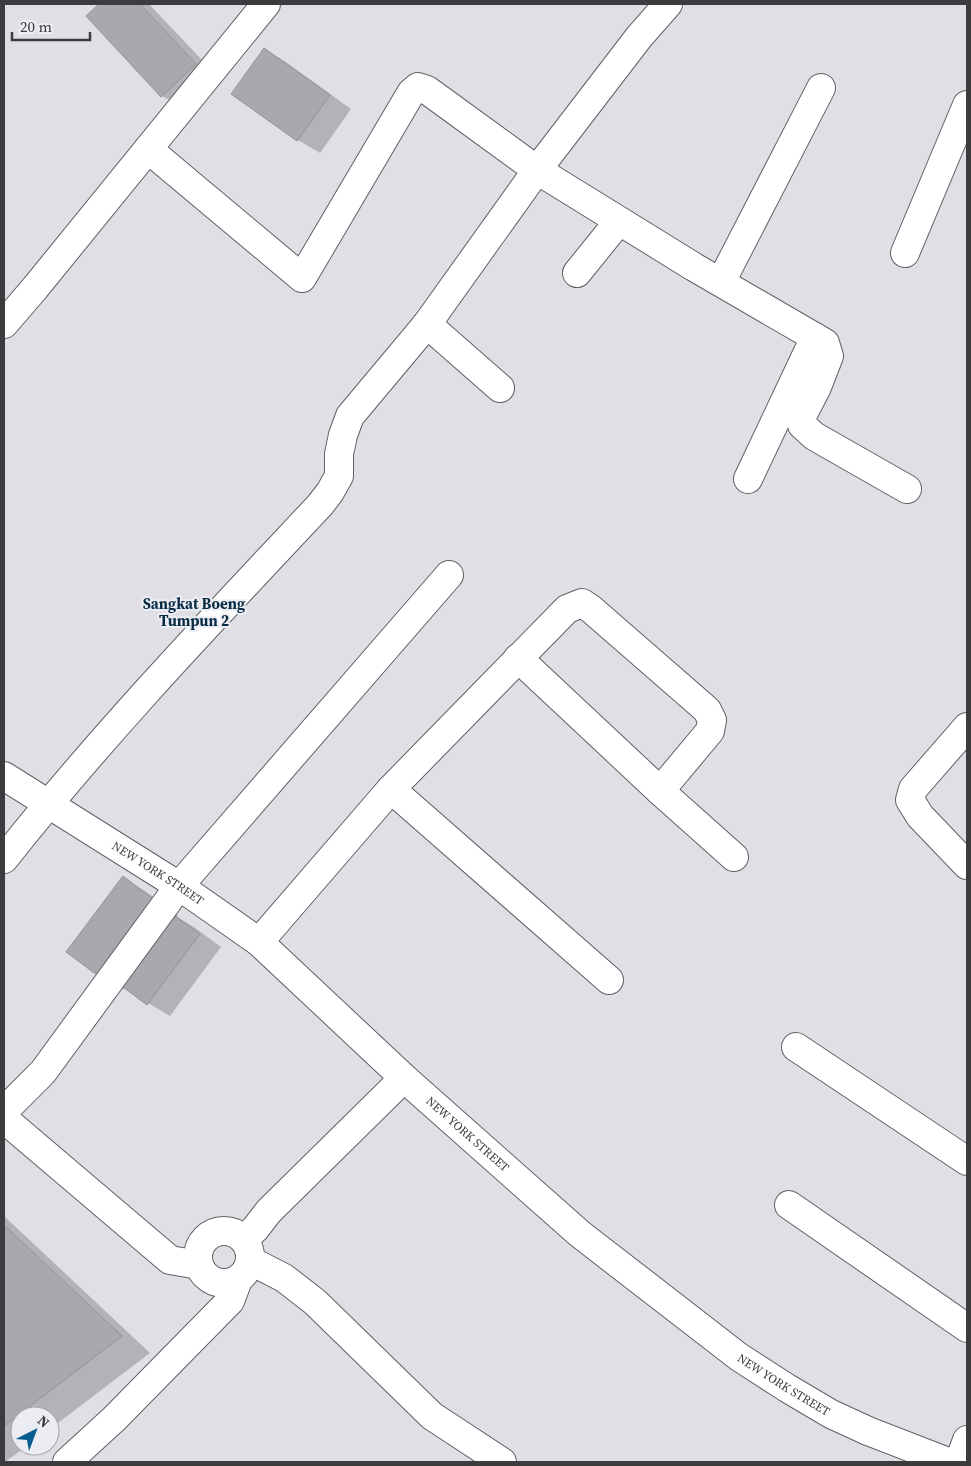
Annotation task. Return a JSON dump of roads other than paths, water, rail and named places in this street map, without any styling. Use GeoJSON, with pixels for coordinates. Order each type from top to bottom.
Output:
{"type":"FeatureCollection","features":[{"type":"Feature","properties":{"kind":"street"},"geometry":{"type":"LineString","coordinates":[[4,324],[266,4]]}},
{"type":"Feature","properties":{"kind":"street"},"geometry":{"type":"LineString","coordinates":[[4,858],[47,804],[197,637],[320,505],[339,476],[343,435],[350,416],[427,324],[537,170],[639,37],[668,4]]}},
{"type":"Feature","properties":{"kind":"street"},"geometry":{"type":"LineString","coordinates":[[148,149],[302,278],[411,93],[418,86],[427,90],[537,170],[825,343],[829,356],[802,416],[802,425],[814,436],[907,489]]}},
{"type":"Feature","properties":{"kind":"street"},"geometry":{"type":"LineString","coordinates":[[721,282],[821,88]]}},
{"type":"Feature","properties":{"kind":"street"},"geometry":{"type":"LineString","coordinates":[[906,253],[967,105]]}},
{"type":"Feature","properties":{"kind":"street"},"geometry":{"type":"LineString","coordinates":[[577,273],[619,221]]}},
{"type":"Feature","properties":{"kind":"street"},"geometry":{"type":"LineString","coordinates":[[427,324],[500,388]]}},
{"type":"Feature","properties":{"kind":"street"},"geometry":{"type":"LineString","coordinates":[[748,479],[815,337]]}},
{"type":"Feature","properties":{"kind":"street"},"geometry":{"type":"LineString","coordinates":[[199,1265],[170,1260],[7,1118],[43,1072],[179,886],[449,575]]}},
{"type":"Feature","properties":{"kind":"street"},"geometry":{"type":"LineString","coordinates":[[259,942],[392,789],[566,609],[582,603],[591,609],[707,710],[712,720],[710,732],[660,791]]}},
{"type":"Feature","properties":{"kind":"street"},"geometry":{"type":"LineString","coordinates":[[518,658],[660,791],[734,857]]}},
{"type":"Feature","properties":{"kind":"street"},"geometry":{"type":"LineString","coordinates":[[967,727],[913,788],[910,800],[920,816],[967,864]]}},
{"type":"Feature","properties":{"kind":"street","name":"NEW YORK STREET"},"geometry":{"type":"LineString","coordinates":[[4,776],[179,886],[259,942],[404,1078],[580,1234],[739,1357],[832,1414],[868,1431],[948,1462]]}},
{"type":"Feature","properties":{"kind":"street"},"geometry":{"type":"LineString","coordinates":[[392,789],[609,980]]}},
{"type":"Feature","properties":{"kind":"street"},"geometry":{"type":"LineString","coordinates":[[796,1047],[967,1161]]}},
{"type":"Feature","properties":{"kind":"street"},"geometry":{"type":"LineString","coordinates":[[67,1462],[114,1419],[230,1301],[255,1229],[269,1212],[404,1078]]}},
{"type":"Feature","properties":{"kind":"street"},"geometry":{"type":"LineString","coordinates":[[789,1205],[967,1328]]}},
{"type":"Feature","properties":{"kind":"street"},"geometry":{"type":"LineString","coordinates":[[219,1231],[228,1231],[237,1234],[244,1260],[222,1284],[214,1282],[202,1272],[198,1256],[204,1240],[211,1234],[219,1231]]}},
{"type":"Feature","properties":{"kind":"street"},"geometry":{"type":"LineString","coordinates":[[244,1260],[284,1278],[315,1302],[432,1416],[502,1462]]}},
{"type":"Feature","properties":{"kind":"street"},"geometry":{"type":"LineString","coordinates":[[959,1462],[967,1440]]}},
{"type":"Feature","properties":{"kind":"district","name":"Sangkat Boeng Tumpun 2"},"geometry":{"type":"Point","coordinates":[194,612]}}]}
